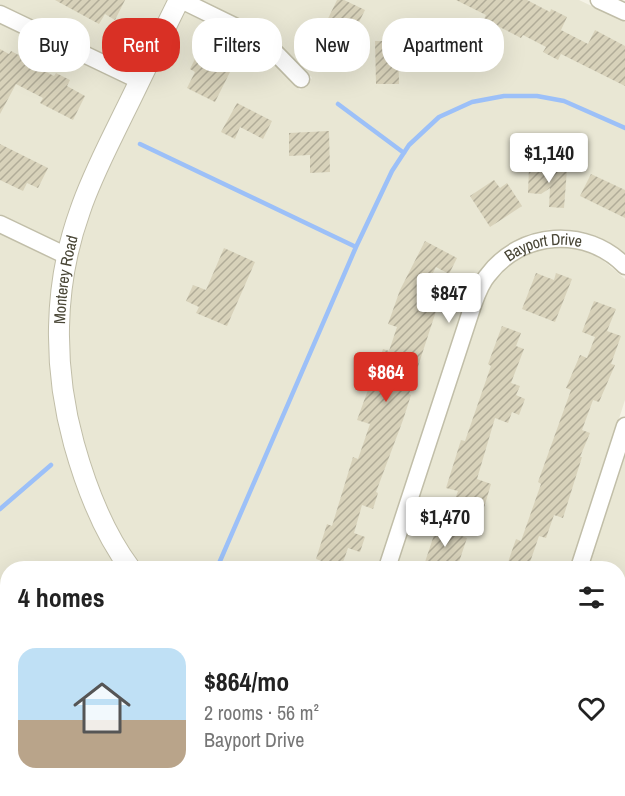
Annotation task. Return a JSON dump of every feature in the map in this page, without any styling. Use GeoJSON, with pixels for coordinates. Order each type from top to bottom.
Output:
{"type":"FeatureCollection","features":[{"type":"Feature","properties":{"kind":"street"},"geometry":{"type":"LineString","coordinates":[[180,0],[263,40],[301,79]]}},
{"type":"Feature","properties":{"kind":"street","name":"Monterey Road"},"geometry":{"type":"LineString","coordinates":[[126,561],[102,520],[81,472],[66,416],[58,359],[60,310],[67,256],[80,211],[92,181],[180,0]]}},
{"type":"Feature","properties":{"kind":"street"},"geometry":{"type":"LineString","coordinates":[[599,0],[625,12]]}},
{"type":"Feature","properties":{"kind":"street"},"geometry":{"type":"LineString","coordinates":[[0,14],[140,81]]}},
{"type":"Feature","properties":{"kind":"street"},"geometry":{"type":"LineString","coordinates":[[0,224],[67,256]]}},
{"type":"Feature","properties":{"kind":"street","name":"Bayport Drive"},"geometry":{"type":"LineString","coordinates":[[389,561],[472,308],[486,276],[502,260],[519,248],[546,239],[562,238],[583,241],[603,249],[625,266]]}},
{"type":"Feature","properties":{"kind":"street"},"geometry":{"type":"LineString","coordinates":[[581,561],[625,426]]}},
{"type":"Feature","properties":{"kind":"shaded area"},"geometry":{"type":"Polygon","coordinates":[[[0,0],[170,0],[162,18],[102,18],[102,53],[90,47],[90,18],[29,18],[0,4],[0,0]]]}},
{"type":"Feature","properties":{"kind":"shaded area"},"geometry":{"type":"Polygon","coordinates":[[[201,0],[579,0],[625,22],[625,253],[607,241],[585,232],[564,229],[545,230],[529,234],[504,248],[479,273],[464,306],[381,561],[136,561],[109,516],[89,469],[74,414],[67,358],[68,310],[75,258],[99,183],[153,72],[180,72],[179,18],[182,11],[197,18],[192,18],[192,72],[282,72],[300,90],[312,78],[306,72],[370,72],[370,18],[294,18],[294,60],[282,47],[282,18],[238,18],[201,0]]]}},
{"type":"Feature","properties":{"kind":"shaded area"},"geometry":{"type":"Polygon","coordinates":[[[0,24],[18,33],[18,72],[90,72],[90,67],[129,86],[62,244],[0,214],[0,24]]]}},
{"type":"Feature","properties":{"kind":"shaded area"},"geometry":{"type":"Polygon","coordinates":[[[0,234],[58,262],[50,360],[117,561],[0,561],[0,234]]]}},
{"type":"Feature","properties":{"kind":"shaded area"},"geometry":{"type":"Polygon","coordinates":[[[561,246],[580,249],[599,257],[625,279],[625,400],[573,561],[397,561],[485,295],[493,281],[511,263],[533,251],[561,246]]]}},
{"type":"Feature","properties":{"kind":"shaded area"},"geometry":{"type":"Polygon","coordinates":[[[625,451],[625,561],[589,561],[625,451]]]}},
{"type":"Feature","properties":{"kind":"building"},"geometry":{"type":"Polygon","coordinates":[[[55,0],[125,0],[116,18],[105,14],[99,24],[55,0]]]}},
{"type":"Feature","properties":{"kind":"building"},"geometry":{"type":"Polygon","coordinates":[[[337,0],[344,0],[365,10],[361,18],[328,18],[337,0]]]}},
{"type":"Feature","properties":{"kind":"building"},"geometry":{"type":"Polygon","coordinates":[[[456,0],[527,0],[550,12],[551,9],[567,17],[561,30],[588,44],[595,30],[625,46],[625,86],[561,54],[558,60],[543,52],[546,47],[523,35],[521,38],[504,29],[504,18],[484,18],[486,15],[456,0]]]}},
{"type":"Feature","properties":{"kind":"building"},"geometry":{"type":"Polygon","coordinates":[[[375,41],[382,41],[382,72],[399,72],[399,84],[376,84],[375,41]]]}},
{"type":"Feature","properties":{"kind":"building"},"geometry":{"type":"Polygon","coordinates":[[[0,49],[9,54],[11,51],[18,55],[18,72],[46,72],[54,76],[56,73],[70,80],[67,86],[85,96],[73,120],[40,103],[43,98],[16,84],[0,114],[0,49]]]}},
{"type":"Feature","properties":{"kind":"building"},"geometry":{"type":"Polygon","coordinates":[[[195,72],[230,72],[215,102],[187,88],[195,72]]]}},
{"type":"Feature","properties":{"kind":"building"},"geometry":{"type":"Polygon","coordinates":[[[237,103],[272,121],[263,139],[240,127],[235,139],[221,132],[237,103]]]}},
{"type":"Feature","properties":{"kind":"building"},"geometry":{"type":"Polygon","coordinates":[[[329,131],[330,172],[310,173],[310,155],[289,156],[289,133],[329,131]]]}},
{"type":"Feature","properties":{"kind":"building"},"geometry":{"type":"Polygon","coordinates":[[[0,144],[48,168],[38,188],[27,183],[23,191],[0,180],[0,144]]]}},
{"type":"Feature","properties":{"kind":"building"},"geometry":{"type":"Polygon","coordinates":[[[529,167],[567,169],[564,208],[549,207],[550,188],[541,194],[528,193],[529,167]]]}},
{"type":"Feature","properties":{"kind":"building"},"geometry":{"type":"Polygon","coordinates":[[[591,174],[625,190],[625,218],[580,196],[591,174]]]}},
{"type":"Feature","properties":{"kind":"building"},"geometry":{"type":"Polygon","coordinates":[[[494,180],[500,188],[507,183],[522,206],[490,227],[470,196],[494,180]]]}},
{"type":"Feature","properties":{"kind":"building"},"geometry":{"type":"Polygon","coordinates":[[[425,241],[457,258],[449,274],[436,267],[421,296],[439,302],[409,394],[411,395],[403,420],[376,492],[378,493],[373,509],[362,505],[354,533],[365,537],[360,552],[348,548],[343,561],[322,561],[316,559],[327,524],[332,526],[353,457],[358,459],[370,424],[357,420],[383,349],[389,351],[397,327],[388,324],[400,290],[425,241]]]}},
{"type":"Feature","properties":{"kind":"building"},"geometry":{"type":"Polygon","coordinates":[[[224,248],[255,262],[227,326],[196,313],[199,307],[186,301],[193,285],[206,290],[224,248]]]}},
{"type":"Feature","properties":{"kind":"building"},"geometry":{"type":"Polygon","coordinates":[[[536,273],[554,280],[556,273],[572,279],[555,322],[522,309],[536,273]]]}},
{"type":"Feature","properties":{"kind":"building"},"geometry":{"type":"Polygon","coordinates":[[[594,301],[616,309],[607,331],[621,336],[611,364],[615,365],[599,402],[593,400],[582,430],[590,433],[580,457],[582,457],[563,518],[554,515],[546,538],[539,536],[530,561],[508,561],[516,539],[521,541],[541,484],[538,482],[571,390],[566,388],[580,355],[587,358],[595,337],[582,332],[594,301]]]}},
{"type":"Feature","properties":{"kind":"building"},"geometry":{"type":"Polygon","coordinates":[[[502,326],[521,333],[516,346],[524,349],[511,383],[520,386],[516,395],[525,399],[519,415],[512,412],[508,423],[495,418],[477,479],[491,484],[483,511],[454,502],[458,491],[446,488],[461,440],[465,441],[491,366],[488,364],[502,326]]]}},
{"type":"Feature","properties":{"kind":"building"},"geometry":{"type":"Polygon","coordinates":[[[440,517],[451,521],[448,531],[467,538],[459,561],[425,561],[440,517]]]}},
{"type":"Feature","properties":{"kind":"waterway"},"geometry":{"type":"LineString","coordinates":[[220,561],[356,247],[392,171],[409,145],[439,117],[472,102],[504,96],[537,96],[564,101],[625,128]]}},
{"type":"Feature","properties":{"kind":"waterway"},"geometry":{"type":"LineString","coordinates":[[338,104],[404,153]]}},
{"type":"Feature","properties":{"kind":"waterway"},"geometry":{"type":"LineString","coordinates":[[140,144],[356,247]]}},
{"type":"Feature","properties":{"kind":"waterway"},"geometry":{"type":"LineString","coordinates":[[0,509],[51,465]]}}]}
